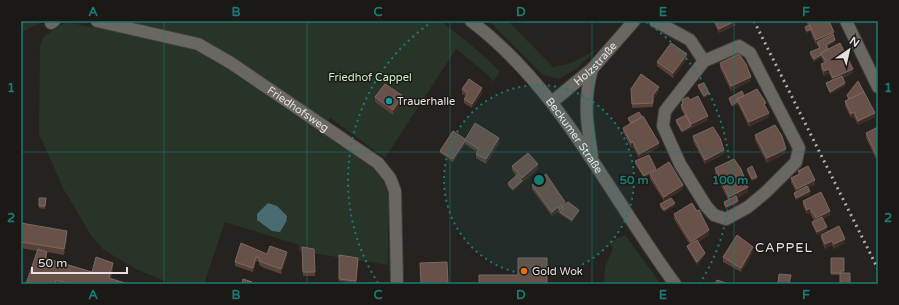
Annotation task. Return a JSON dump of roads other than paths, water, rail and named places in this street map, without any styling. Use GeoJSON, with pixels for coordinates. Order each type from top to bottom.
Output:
{"type":"FeatureCollection","features":[{"type":"Feature","properties":{"kind":"street","name":"Friedhofsweg"},"geometry":{"type":"LineString","coordinates":[[97,21],[198,44],[230,63],[378,163],[390,178],[396,191],[397,284]]}},
{"type":"Feature","properties":{"kind":"street","name":"Beckumer Straße"},"geometry":{"type":"LineString","coordinates":[[471,21],[510,56],[552,102],[675,284]]}},
{"type":"Feature","properties":{"kind":"street","name":"Holzstraße"},"geometry":{"type":"LineString","coordinates":[[552,102],[592,69],[634,21]]}},
{"type":"Feature","properties":{"kind":"street"},"geometry":{"type":"LineString","coordinates":[[655,21],[690,40],[704,61]]}},
{"type":"Feature","properties":{"kind":"street"},"geometry":{"type":"LineString","coordinates":[[846,21],[878,87]]}},
{"type":"Feature","properties":{"kind":"street"},"geometry":{"type":"LineString","coordinates":[[738,46],[750,53],[799,148],[796,162],[766,192],[748,207],[726,219],[714,215],[706,206],[680,164],[663,126],[665,110],[704,61],[738,46]]}},
{"type":"Feature","properties":{"kind":"street"},"geometry":{"type":"LineString","coordinates":[[592,69],[587,88],[585,108],[592,160]]}},
{"type":"Feature","properties":{"kind":"water"},"geometry":{"type":"Polygon","coordinates":[[[268,203],[277,206],[287,216],[286,222],[280,232],[272,231],[257,220],[257,214],[268,203]]]}},
{"type":"Feature","properties":{"kind":"railway"},"geometry":{"type":"LineString","coordinates":[[754,21],[878,269]]}},
{"type":"Feature","properties":{"kind":"place","name":"Trauerhalle"},"geometry":{"type":"Point","coordinates":[389,101]}},
{"type":"Feature","properties":{"kind":"place","name":"Gold Wok"},"geometry":{"type":"Point","coordinates":[524,271]}},
{"type":"Feature","properties":{"kind":"district","name":"CAPPEL"},"geometry":{"type":"Point","coordinates":[784,248]}},
{"type":"Feature","properties":{"kind":"park label","name":"Friedhof Cappel"},"geometry":{"type":"Point","coordinates":[370,77]}}]}
